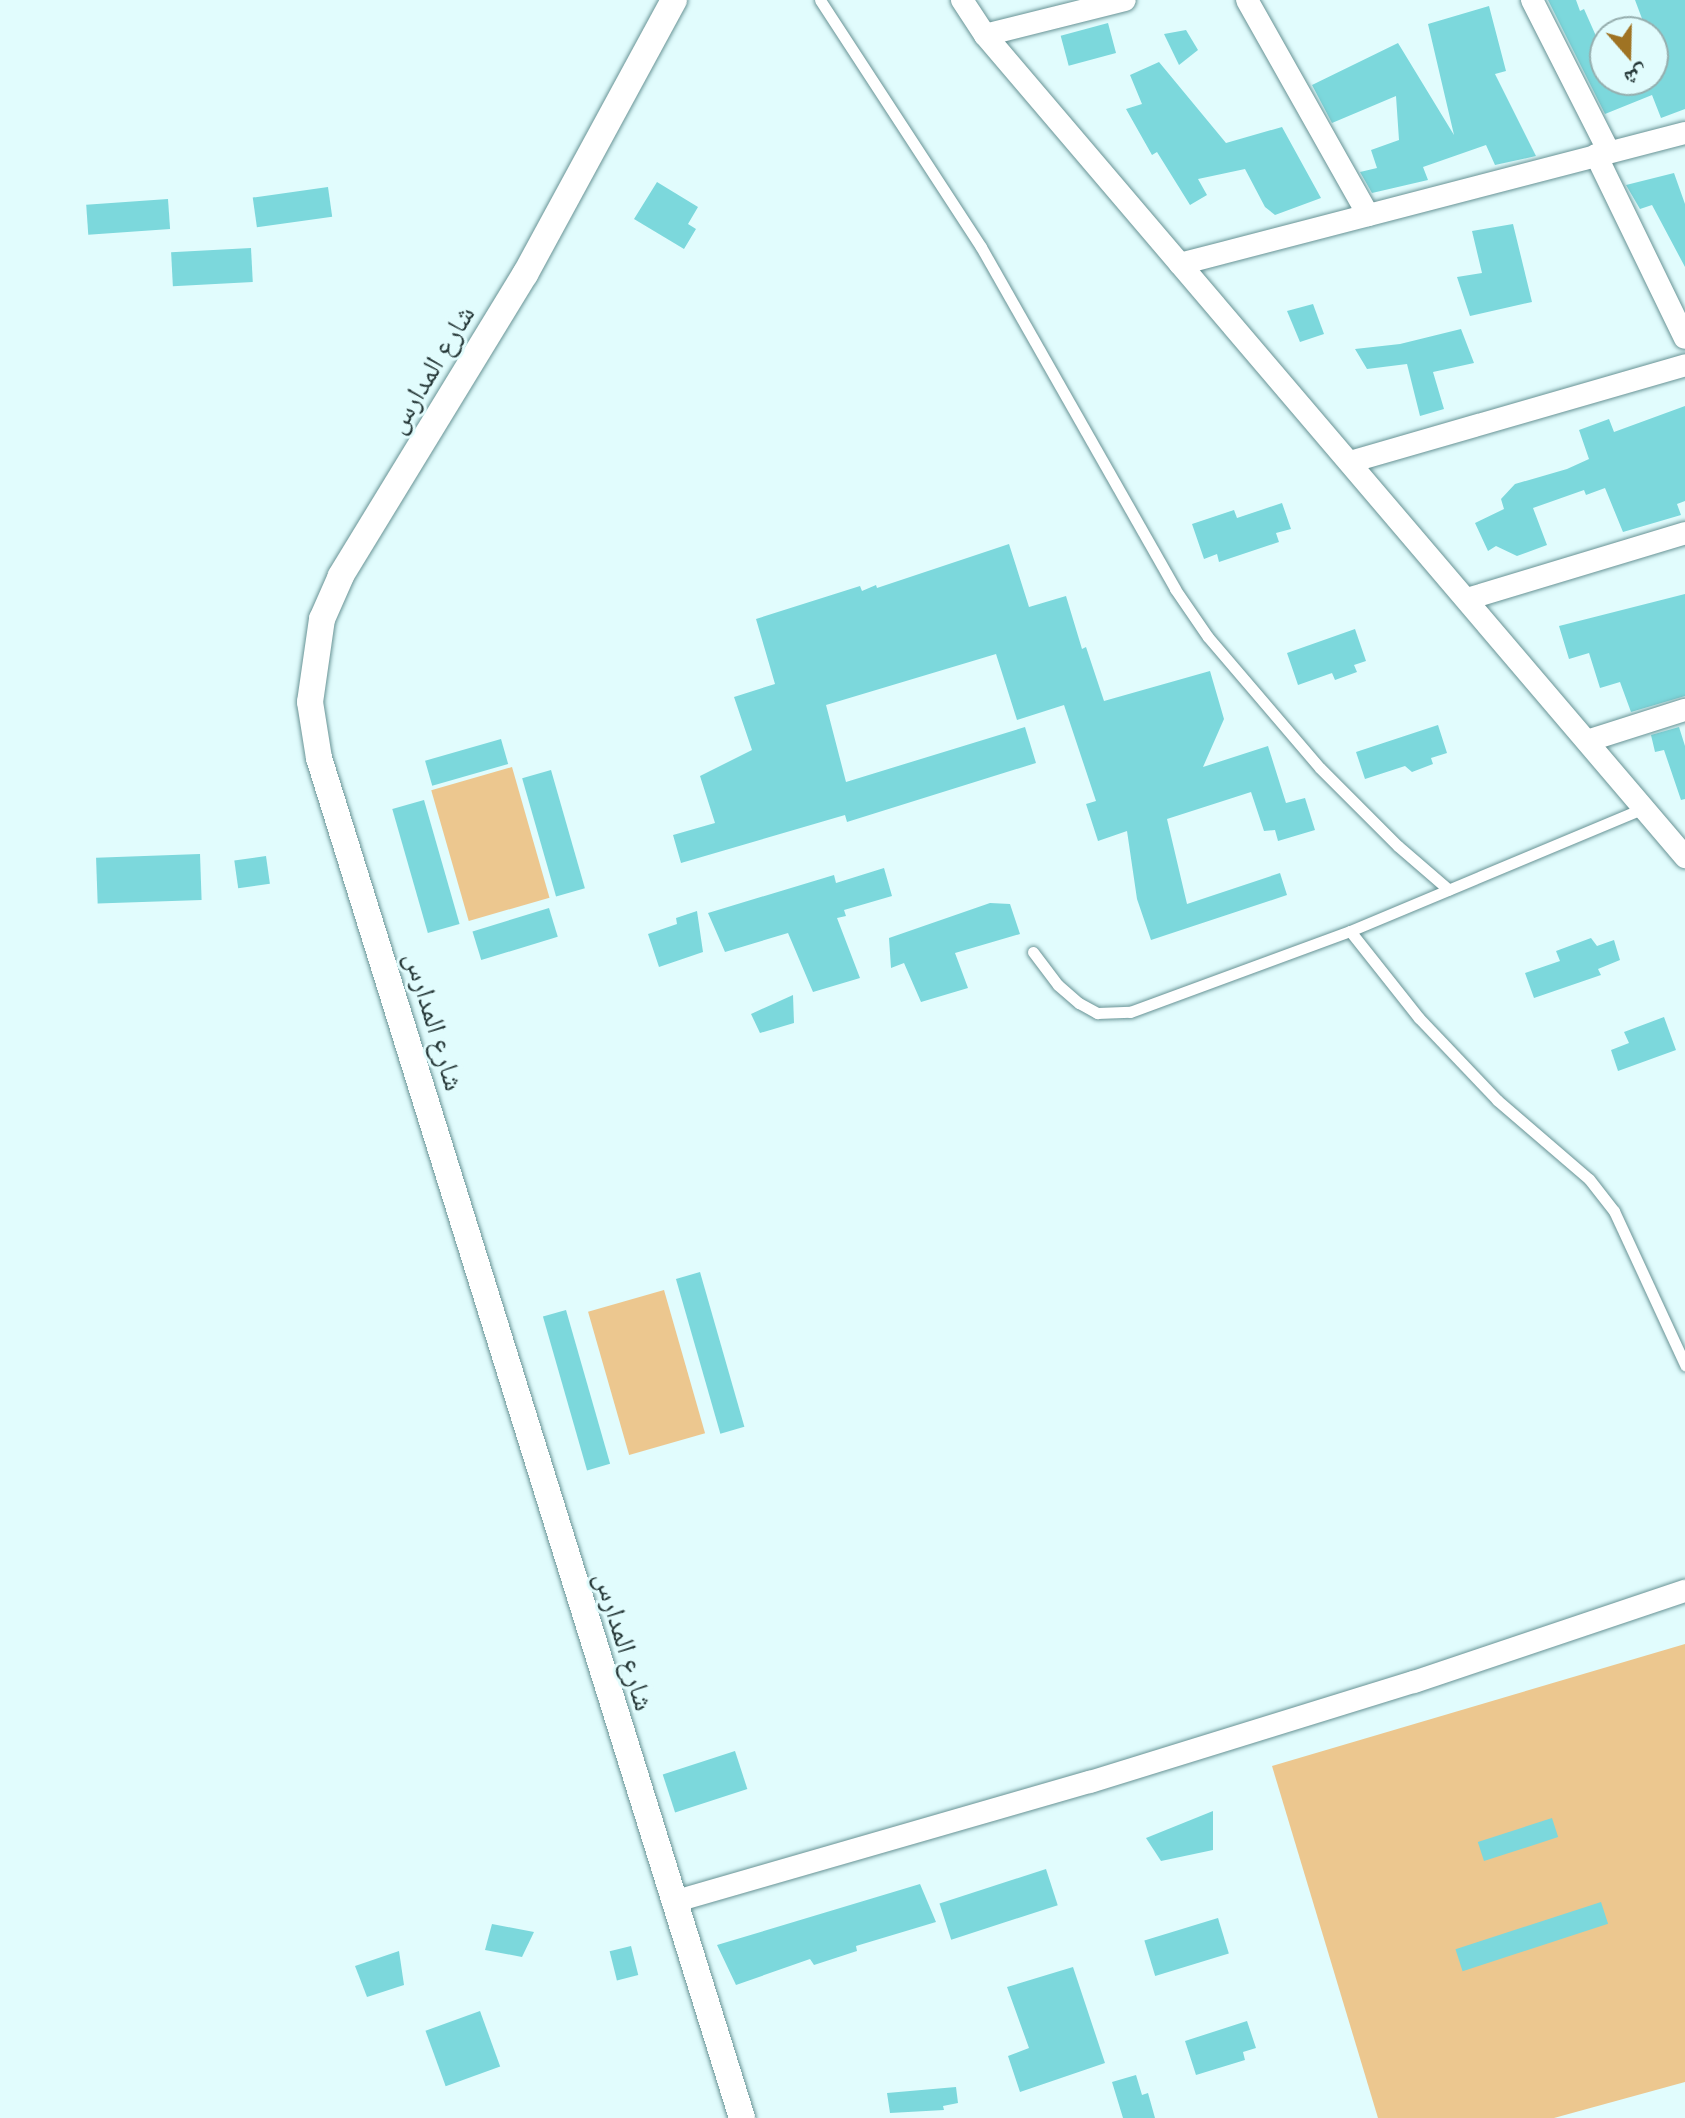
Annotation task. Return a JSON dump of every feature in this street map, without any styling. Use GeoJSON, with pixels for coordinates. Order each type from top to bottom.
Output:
{"type":"FeatureCollection","features":[{"type":"Feature","properties":{"kind":"street","name":"شارع المدارس"},"geometry":{"type":"LineString","coordinates":[[674,0],[525,274],[341,576],[322,619],[310,702],[319,758],[742,2118]]}},
{"type":"Feature","properties":{"kind":"street"},"geometry":{"type":"LineString","coordinates":[[962,0],[985,35],[1685,857]]}},
{"type":"Feature","properties":{"kind":"street"},"geometry":{"type":"LineString","coordinates":[[985,35],[1125,0]]}},
{"type":"Feature","properties":{"kind":"street"},"geometry":{"type":"LineString","coordinates":[[1247,0],[1368,215]]}},
{"type":"Feature","properties":{"kind":"street"},"geometry":{"type":"LineString","coordinates":[[1532,0],[1685,338]]}},
{"type":"Feature","properties":{"kind":"street"},"geometry":{"type":"LineString","coordinates":[[1180,264],[1685,133]]}},
{"type":"Feature","properties":{"kind":"street"},"geometry":{"type":"LineString","coordinates":[[1350,462],[1685,365]]}},
{"type":"Feature","properties":{"kind":"street"},"geometry":{"type":"LineString","coordinates":[[1467,599],[1685,533]]}},
{"type":"Feature","properties":{"kind":"street"},"geometry":{"type":"LineString","coordinates":[[1587,741],[1685,710]]}},
{"type":"Feature","properties":{"kind":"street"},"geometry":{"type":"LineString","coordinates":[[673,1902],[1105,1778],[1414,1682],[1685,1591]]}},
{"type":"Feature","properties":{"kind":"lane"},"geometry":{"type":"LineString","coordinates":[[820,0],[981,247],[1175,589],[1208,637],[1320,768],[1398,846],[1449,890]]}},
{"type":"Feature","properties":{"kind":"lane"},"geometry":{"type":"LineString","coordinates":[[1033,952],[1058,985],[1079,1003],[1097,1013],[1130,1012],[1350,931],[1644,808]]}},
{"type":"Feature","properties":{"kind":"lane"},"geometry":{"type":"LineString","coordinates":[[1350,931],[1419,1018],[1497,1100],[1589,1179],[1614,1211],[1685,1365]]}},
{"type":"Feature","properties":{"kind":"shaded area"},"geometry":{"type":"Polygon","coordinates":[[[512,767],[549,898],[469,921],[431,790],[512,767]]]}},
{"type":"Feature","properties":{"kind":"shaded area"},"geometry":{"type":"Polygon","coordinates":[[[664,1290],[705,1433],[629,1455],[588,1312],[664,1290]]]}},
{"type":"Feature","properties":{"kind":"shaded area"},"geometry":{"type":"Polygon","coordinates":[[[1685,1644],[1685,2082],[1554,2118],[1378,2118],[1272,1766],[1685,1644]]]}},
{"type":"Feature","properties":{"kind":"building"},"geometry":{"type":"Polygon","coordinates":[[[1548,0],[1576,0],[1580,11],[1584,9],[1589,20],[1589,82],[1548,0]]]}},
{"type":"Feature","properties":{"kind":"building"},"geometry":{"type":"Polygon","coordinates":[[[1635,0],[1685,0],[1685,109],[1661,118],[1652,96],[1669,96],[1669,16],[1641,16],[1635,0]]]}},
{"type":"Feature","properties":{"kind":"building"},"geometry":{"type":"Polygon","coordinates":[[[1489,6],[1506,71],[1495,74],[1536,156],[1495,165],[1486,145],[1423,167],[1428,180],[1372,193],[1360,172],[1377,168],[1371,150],[1399,140],[1396,96],[1332,123],[1312,85],[1398,43],[1454,135],[1428,24],[1489,6]]]}},
{"type":"Feature","properties":{"kind":"building"},"geometry":{"type":"Polygon","coordinates":[[[1108,23],[1116,53],[1069,66],[1061,36],[1108,23]]]}},
{"type":"Feature","properties":{"kind":"building"},"geometry":{"type":"Polygon","coordinates":[[[1186,30],[1198,50],[1179,65],[1164,34],[1186,30]]]}},
{"type":"Feature","properties":{"kind":"building"},"geometry":{"type":"Polygon","coordinates":[[[1159,62],[1226,143],[1282,127],[1321,198],[1275,215],[1265,207],[1245,169],[1198,179],[1207,195],[1190,205],[1157,152],[1152,155],[1126,109],[1142,104],[1130,75],[1159,62]]]}},
{"type":"Feature","properties":{"kind":"building"},"geometry":{"type":"Polygon","coordinates":[[[1596,96],[1650,96],[1605,114],[1596,96]]]}},
{"type":"Feature","properties":{"kind":"building"},"geometry":{"type":"Polygon","coordinates":[[[1674,173],[1685,204],[1685,267],[1652,205],[1640,209],[1626,185],[1674,173]]]}},
{"type":"Feature","properties":{"kind":"building"},"geometry":{"type":"Polygon","coordinates":[[[657,182],[698,207],[688,224],[696,229],[684,249],[634,219],[657,182]]]}},
{"type":"Feature","properties":{"kind":"building"},"geometry":{"type":"Polygon","coordinates":[[[328,187],[332,217],[257,227],[253,198],[328,187]]]}},
{"type":"Feature","properties":{"kind":"building"},"geometry":{"type":"Polygon","coordinates":[[[168,199],[170,229],[88,235],[86,205],[168,199]]]}},
{"type":"Feature","properties":{"kind":"building"},"geometry":{"type":"Polygon","coordinates":[[[1513,224],[1532,302],[1470,316],[1457,277],[1482,273],[1472,231],[1513,224]]]}},
{"type":"Feature","properties":{"kind":"building"},"geometry":{"type":"Polygon","coordinates":[[[251,248],[253,282],[173,286],[171,252],[251,248]]]}},
{"type":"Feature","properties":{"kind":"building"},"geometry":{"type":"Polygon","coordinates":[[[1313,304],[1324,334],[1300,342],[1287,311],[1313,304]]]}},
{"type":"Feature","properties":{"kind":"building"},"geometry":{"type":"Polygon","coordinates":[[[1461,329],[1474,363],[1433,372],[1444,409],[1420,416],[1407,364],[1367,369],[1355,349],[1400,344],[1461,329]]]}},
{"type":"Feature","properties":{"kind":"building"},"geometry":{"type":"Polygon","coordinates":[[[1685,406],[1685,501],[1677,504],[1681,515],[1623,532],[1605,488],[1586,495],[1584,490],[1533,508],[1547,545],[1517,556],[1496,546],[1488,551],[1475,523],[1504,509],[1501,499],[1515,484],[1567,469],[1589,459],[1579,430],[1609,419],[1614,432],[1685,406]]]}},
{"type":"Feature","properties":{"kind":"building"},"geometry":{"type":"Polygon","coordinates":[[[1282,503],[1291,529],[1276,533],[1279,542],[1219,562],[1217,554],[1204,559],[1192,524],[1234,510],[1237,518],[1282,503]]]}},
{"type":"Feature","properties":{"kind":"building"},"geometry":{"type":"Polygon","coordinates":[[[1009,544],[1029,607],[1066,596],[1082,649],[1086,647],[1104,701],[1210,671],[1224,719],[1203,767],[1268,746],[1286,803],[1305,798],[1315,830],[1278,841],[1275,830],[1264,831],[1251,792],[1167,819],[1187,904],[1280,873],[1287,895],[1151,940],[1137,899],[1127,831],[1098,841],[1086,804],[1096,801],[1064,705],[1017,720],[996,654],[826,705],[846,782],[1025,727],[1036,763],[847,822],[845,815],[681,863],[673,835],[715,823],[700,776],[752,750],[734,697],[775,684],[756,619],[860,586],[862,591],[876,585],[877,588],[1009,544]]]}},
{"type":"Feature","properties":{"kind":"building"},"geometry":{"type":"Polygon","coordinates":[[[1685,594],[1685,696],[1631,712],[1620,682],[1600,688],[1589,653],[1569,659],[1559,626],[1685,594]]]}},
{"type":"Feature","properties":{"kind":"building"},"geometry":{"type":"Polygon","coordinates":[[[1355,629],[1366,661],[1354,665],[1357,672],[1335,680],[1332,673],[1298,685],[1287,653],[1355,629]]]}},
{"type":"Feature","properties":{"kind":"building"},"geometry":{"type":"Polygon","coordinates":[[[1438,725],[1447,753],[1431,758],[1433,764],[1412,772],[1405,766],[1365,779],[1356,752],[1438,725]]]}},
{"type":"Feature","properties":{"kind":"building"},"geometry":{"type":"Polygon","coordinates":[[[1679,727],[1685,746],[1685,799],[1681,800],[1664,750],[1655,752],[1651,735],[1679,727]]]}},
{"type":"Feature","properties":{"kind":"building"},"geometry":{"type":"Polygon","coordinates":[[[501,739],[508,764],[432,786],[425,761],[501,739]]]}},
{"type":"Feature","properties":{"kind":"building"},"geometry":{"type":"Polygon","coordinates":[[[551,770],[585,888],[556,897],[522,778],[551,770]]]}},
{"type":"Feature","properties":{"kind":"building"},"geometry":{"type":"Polygon","coordinates":[[[424,800],[460,924],[428,933],[392,809],[424,800]]]}},
{"type":"Feature","properties":{"kind":"building"},"geometry":{"type":"Polygon","coordinates":[[[200,854],[202,900],[98,904],[96,858],[200,854]]]}},
{"type":"Feature","properties":{"kind":"building"},"geometry":{"type":"Polygon","coordinates":[[[266,856],[270,884],[238,888],[234,860],[266,856]]]}},
{"type":"Feature","properties":{"kind":"building"},"geometry":{"type":"Polygon","coordinates":[[[884,868],[892,896],[844,910],[846,916],[837,918],[860,978],[813,992],[788,933],[725,952],[708,913],[834,875],[836,883],[884,868]]]}},
{"type":"Feature","properties":{"kind":"building"},"geometry":{"type":"Polygon","coordinates":[[[990,903],[1010,904],[1020,934],[955,953],[968,988],[921,1002],[904,963],[891,968],[889,938],[990,903]]]}},
{"type":"Feature","properties":{"kind":"building"},"geometry":{"type":"Polygon","coordinates":[[[549,908],[558,937],[481,960],[472,931],[549,908]]]}},
{"type":"Feature","properties":{"kind":"building"},"geometry":{"type":"Polygon","coordinates":[[[697,911],[703,952],[659,967],[648,934],[677,924],[676,918],[697,911]]]}},
{"type":"Feature","properties":{"kind":"building"},"geometry":{"type":"Polygon","coordinates":[[[1591,938],[1597,946],[1614,940],[1620,960],[1598,969],[1601,975],[1534,998],[1525,973],[1560,961],[1556,951],[1591,938]]]}},
{"type":"Feature","properties":{"kind":"building"},"geometry":{"type":"Polygon","coordinates":[[[793,995],[794,1023],[760,1033],[751,1014],[793,995]]]}},
{"type":"Feature","properties":{"kind":"building"},"geometry":{"type":"Polygon","coordinates":[[[1664,1017],[1676,1050],[1618,1071],[1611,1050],[1629,1043],[1624,1032],[1664,1017]]]}},
{"type":"Feature","properties":{"kind":"building"},"geometry":{"type":"Polygon","coordinates":[[[700,1272],[744,1427],[720,1434],[676,1279],[700,1272]]]}},
{"type":"Feature","properties":{"kind":"building"},"geometry":{"type":"Polygon","coordinates":[[[566,1310],[610,1464],[587,1470],[543,1317],[566,1310]]]}},
{"type":"Feature","properties":{"kind":"building"},"geometry":{"type":"Polygon","coordinates":[[[735,1751],[747,1789],[675,1813],[663,1774],[735,1751]]]}},
{"type":"Feature","properties":{"kind":"building"},"geometry":{"type":"Polygon","coordinates":[[[1213,1811],[1213,1850],[1161,1861],[1146,1838],[1213,1811]]]}},
{"type":"Feature","properties":{"kind":"building"},"geometry":{"type":"Polygon","coordinates":[[[1552,1818],[1558,1837],[1484,1861],[1478,1842],[1552,1818]]]}},
{"type":"Feature","properties":{"kind":"building"},"geometry":{"type":"Polygon","coordinates":[[[1046,1869],[1058,1905],[951,1940],[939,1904],[1046,1869]]]}},
{"type":"Feature","properties":{"kind":"building"},"geometry":{"type":"Polygon","coordinates":[[[920,1884],[936,1922],[856,1946],[857,1951],[814,1965],[810,1959],[736,1985],[717,1945],[920,1884]]]}},
{"type":"Feature","properties":{"kind":"building"},"geometry":{"type":"Polygon","coordinates":[[[1601,1902],[1608,1924],[1463,1971],[1455,1949],[1601,1902]]]}},
{"type":"Feature","properties":{"kind":"building"},"geometry":{"type":"Polygon","coordinates":[[[1218,1918],[1229,1953],[1155,1976],[1144,1941],[1218,1918]]]}},
{"type":"Feature","properties":{"kind":"building"},"geometry":{"type":"Polygon","coordinates":[[[492,1924],[534,1932],[522,1957],[485,1950],[492,1924]]]}},
{"type":"Feature","properties":{"kind":"building"},"geometry":{"type":"Polygon","coordinates":[[[631,1946],[638,1975],[617,1980],[610,1951],[631,1946]]]}},
{"type":"Feature","properties":{"kind":"building"},"geometry":{"type":"Polygon","coordinates":[[[399,1951],[404,1985],[367,1997],[355,1966],[399,1951]]]}},
{"type":"Feature","properties":{"kind":"building"},"geometry":{"type":"Polygon","coordinates":[[[1073,1967],[1105,2063],[1020,2092],[1008,2056],[1029,2048],[1007,1987],[1073,1967]]]}},
{"type":"Feature","properties":{"kind":"building"},"geometry":{"type":"Polygon","coordinates":[[[480,2011],[500,2066],[446,2086],[425,2031],[480,2011]]]}},
{"type":"Feature","properties":{"kind":"building"},"geometry":{"type":"Polygon","coordinates":[[[1247,2021],[1256,2048],[1243,2052],[1245,2060],[1196,2075],[1185,2041],[1247,2021]]]}},
{"type":"Feature","properties":{"kind":"building"},"geometry":{"type":"Polygon","coordinates":[[[1136,2075],[1142,2095],[1148,2093],[1155,2118],[1123,2118],[1112,2082],[1136,2075]]]}},
{"type":"Feature","properties":{"kind":"building"},"geometry":{"type":"Polygon","coordinates":[[[956,2087],[958,2103],[943,2106],[944,2110],[890,2113],[887,2093],[956,2087]]]}}]}
